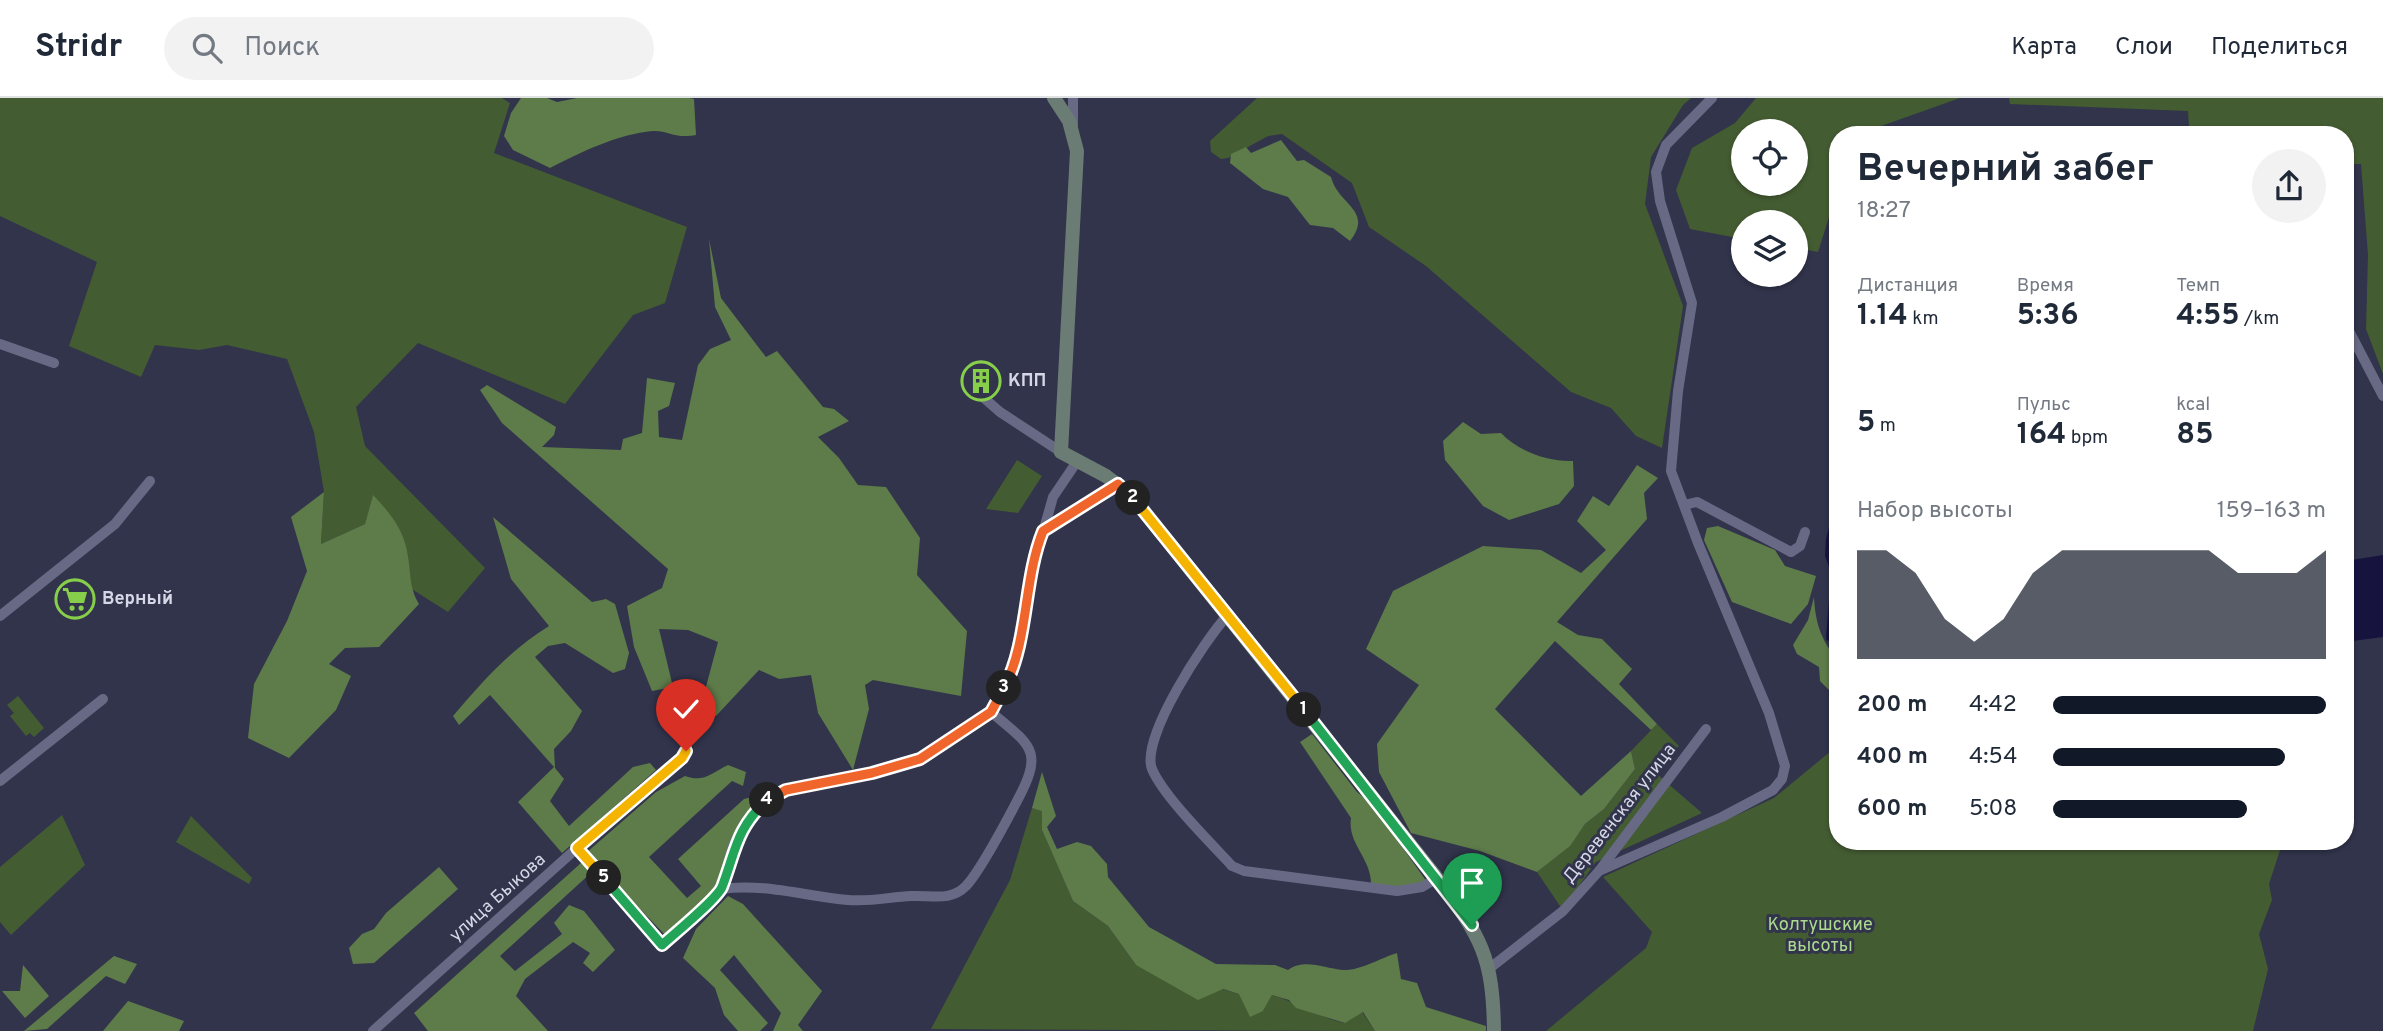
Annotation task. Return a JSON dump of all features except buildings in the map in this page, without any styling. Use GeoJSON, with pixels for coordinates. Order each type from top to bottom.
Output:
{"type":"FeatureCollection","features":[{"type":"Feature","properties":{"kind":"street"},"geometry":{"type":"LineString","coordinates":[[1054,98],[1069,121],[1077,151],[1061,452]]}},
{"type":"Feature","properties":{"kind":"street"},"geometry":{"type":"LineString","coordinates":[[1073,98],[1074,136]]}},
{"type":"Feature","properties":{"kind":"street"},"geometry":{"type":"LineString","coordinates":[[1599,871],[1722,817],[1773,790],[1782,779],[1785,766],[1777,734],[1671,471],[1692,303],[1660,201],[1656,172],[1666,145],[1712,98]]}},
{"type":"Feature","properties":{"kind":"street"},"geometry":{"type":"LineString","coordinates":[[2354,340],[2383,396]]}},
{"type":"Feature","properties":{"kind":"street"},"geometry":{"type":"LineString","coordinates":[[0,344],[54,363]]}},
{"type":"Feature","properties":{"kind":"street"},"geometry":{"type":"LineString","coordinates":[[968,384],[1000,412],[1061,452],[1118,484],[1131,495],[1472,925],[1490,968],[1494,1031]]}},
{"type":"Feature","properties":{"kind":"street"},"geometry":{"type":"LineString","coordinates":[[577,848],[662,945],[721,889],[733,846],[744,824],[771,796],[786,790],[872,773],[920,759],[991,712],[1013,672],[1029,582],[1053,497],[1078,460]]}},
{"type":"Feature","properties":{"kind":"street"},"geometry":{"type":"LineString","coordinates":[[0,616],[115,524],[150,481]]}},
{"type":"Feature","properties":{"kind":"street"},"geometry":{"type":"LineString","coordinates":[[1043,531],[1118,484]]}},
{"type":"Feature","properties":{"kind":"street"},"geometry":{"type":"LineString","coordinates":[[1684,505],[1697,502],[1791,552],[1800,546],[1805,532]]}},
{"type":"Feature","properties":{"kind":"street"},"geometry":{"type":"LineString","coordinates":[[1227,616],[1196,658],[1151,748],[1152,768],[1162,784],[1231,866],[1244,871],[1397,891],[1422,887],[1437,878]]}},
{"type":"Feature","properties":{"kind":"street"},"geometry":{"type":"LineString","coordinates":[[0,781],[103,699]]}},
{"type":"Feature","properties":{"kind":"street"},"geometry":{"type":"LineString","coordinates":[[721,889],[749,885],[775,891],[851,900],[886,900],[914,896],[945,899],[966,886],[1023,789],[1032,758],[1031,747],[1023,738],[991,712]]}},
{"type":"Feature","properties":{"kind":"street","name":"улица Быкова"},"geometry":{"type":"LineString","coordinates":[[373,1031],[682,758],[686,751],[689,724]]}},
{"type":"Feature","properties":{"kind":"street","name":"Деревенская улица"},"geometry":{"type":"LineString","coordinates":[[1490,968],[1563,911],[1599,871],[1706,729]]}},
{"type":"Feature","properties":{"kind":"green space"},"geometry":{"type":"Polygon","coordinates":[[[0,98],[502,98],[510,103],[494,153],[687,227],[665,303],[633,315],[565,404],[418,343],[356,407],[365,446],[485,568],[448,612],[410,588],[408,555],[373,496],[365,524],[321,544],[324,492],[314,432],[287,359],[227,345],[199,350],[155,345],[141,377],[69,346],[97,262],[0,216],[0,98]]]}},
{"type":"Feature","properties":{"kind":"green space"},"geometry":{"type":"Polygon","coordinates":[[[521,98],[547,98],[557,102],[577,98],[694,99],[696,135],[682,136],[653,131],[626,136],[587,150],[550,168],[513,150],[504,136],[511,113],[521,98]]]}},
{"type":"Feature","properties":{"kind":"green space"},"geometry":{"type":"Polygon","coordinates":[[[1257,98],[1691,98],[1683,105],[1651,157],[1645,204],[1683,306],[1662,448],[1636,436],[1611,408],[1571,392],[1426,266],[1369,227],[1352,183],[1282,134],[1268,136],[1228,158],[1221,159],[1211,152],[1210,141],[1257,98]]]}},
{"type":"Feature","properties":{"kind":"green space"},"geometry":{"type":"Polygon","coordinates":[[[1756,98],[1960,98],[1881,126],[1829,126],[1829,217],[1818,252],[1808,250],[1808,210],[1731,210],[1731,237],[1690,229],[1676,190],[1692,148],[1731,125],[1731,196],[1808,196],[1808,119],[1738,119],[1756,98]]]}},
{"type":"Feature","properties":{"kind":"green space"},"geometry":{"type":"Polygon","coordinates":[[[2009,98],[2383,98],[2383,374],[2366,329],[2368,255],[2361,164],[2354,164],[2354,126],[2189,126],[2188,111],[2010,104],[2009,98]]]}},
{"type":"Feature","properties":{"kind":"green space"},"geometry":{"type":"Polygon","coordinates":[[[1281,140],[1297,161],[1304,160],[1331,177],[1335,187],[1356,215],[1358,222],[1350,241],[1333,228],[1310,225],[1288,197],[1263,189],[1230,163],[1231,154],[1246,147],[1251,153],[1281,140]]]}},
{"type":"Feature","properties":{"kind":"green space"},"geometry":{"type":"Polygon","coordinates":[[[709,239],[721,298],[766,357],[777,351],[823,407],[834,409],[849,421],[818,437],[839,458],[858,485],[886,487],[920,538],[917,575],[967,631],[961,696],[873,680],[865,685],[869,709],[853,770],[818,713],[811,675],[779,679],[759,670],[716,716],[700,709],[718,642],[688,630],[659,629],[673,687],[652,691],[634,647],[627,606],[662,588],[668,569],[502,423],[480,390],[487,385],[556,427],[554,435],[542,447],[621,450],[623,439],[642,433],[647,378],[675,383],[669,406],[658,411],[659,437],[682,440],[698,365],[710,349],[731,340],[715,307],[709,239]]]}},
{"type":"Feature","properties":{"kind":"green space"},"geometry":{"type":"Polygon","coordinates":[[[1463,422],[1481,434],[1501,433],[1534,454],[1553,460],[1573,461],[1574,486],[1559,504],[1509,520],[1483,506],[1445,460],[1443,441],[1463,422]]]}},
{"type":"Feature","properties":{"kind":"green space"},"geometry":{"type":"Polygon","coordinates":[[[1017,460],[1042,476],[1018,513],[986,509],[1017,460]]]}},
{"type":"Feature","properties":{"kind":"green space"},"geometry":{"type":"Polygon","coordinates":[[[1637,465],[1658,478],[1644,493],[1647,519],[1557,622],[1578,635],[1602,639],[1632,669],[1619,684],[1657,724],[1651,730],[1555,641],[1495,709],[1581,796],[1631,751],[1635,769],[1604,809],[1585,824],[1570,846],[1537,872],[1480,851],[1411,833],[1379,772],[1377,744],[1419,685],[1366,649],[1393,591],[1483,546],[1541,550],[1581,573],[1606,550],[1577,521],[1593,496],[1609,506],[1637,465]]]}},
{"type":"Feature","properties":{"kind":"green space"},"geometry":{"type":"Polygon","coordinates":[[[324,492],[321,544],[365,524],[373,495],[386,509],[403,538],[412,586],[419,604],[379,647],[345,648],[329,664],[351,676],[336,710],[289,758],[248,738],[254,684],[287,621],[307,571],[291,517],[324,492]]]}},
{"type":"Feature","properties":{"kind":"green space"},"geometry":{"type":"Polygon","coordinates":[[[493,517],[592,602],[606,599],[615,604],[629,653],[625,669],[613,673],[565,643],[548,646],[535,657],[582,711],[571,731],[554,749],[555,768],[564,779],[550,801],[569,826],[633,767],[650,763],[656,770],[562,853],[518,802],[554,767],[490,695],[459,725],[453,716],[509,656],[549,626],[511,579],[493,517]]]}},
{"type":"Feature","properties":{"kind":"green space"},"geometry":{"type":"Polygon","coordinates":[[[1718,526],[1775,550],[1785,566],[1816,576],[1808,604],[1791,624],[1732,602],[1704,540],[1707,528],[1718,526]]]}},
{"type":"Feature","properties":{"kind":"green space"},"geometry":{"type":"Polygon","coordinates":[[[1814,597],[1821,633],[1829,648],[1829,690],[1820,681],[1819,667],[1797,654],[1793,645],[1808,620],[1814,597]]]}},
{"type":"Feature","properties":{"kind":"green space"},"geometry":{"type":"Polygon","coordinates":[[[18,696],[44,728],[34,737],[30,733],[26,736],[10,716],[14,713],[7,705],[18,696]]]}},
{"type":"Feature","properties":{"kind":"green space"},"geometry":{"type":"Polygon","coordinates":[[[1657,724],[1679,746],[1651,769],[1702,813],[1596,862],[1562,909],[1537,872],[1569,846],[1585,824],[1604,809],[1635,769],[1631,751],[1657,724]]]}},
{"type":"Feature","properties":{"kind":"green space"},"geometry":{"type":"Polygon","coordinates":[[[1312,734],[1357,792],[1371,803],[1427,882],[1397,888],[1371,885],[1368,867],[1353,836],[1351,818],[1300,742],[1312,734]]]}},
{"type":"Feature","properties":{"kind":"green space","name":"Колтушские высоты"},"geometry":{"type":"Polygon","coordinates":[[[1829,753],[1829,850],[2280,850],[2269,884],[2272,900],[2259,934],[2268,969],[2253,1031],[1546,1031],[1646,948],[1652,932],[1603,877],[1774,798],[1829,753]]]}},
{"type":"Feature","properties":{"kind":"green space"},"geometry":{"type":"Polygon","coordinates":[[[728,765],[746,772],[743,786],[732,781],[649,857],[687,898],[701,886],[678,859],[744,799],[757,796],[762,798],[709,896],[668,938],[586,853],[656,792],[685,776],[702,778],[728,765]]]}},
{"type":"Feature","properties":{"kind":"green space"},"geometry":{"type":"Polygon","coordinates":[[[1042,772],[1056,816],[1047,827],[1057,849],[1077,842],[1091,846],[1107,864],[1108,877],[1149,927],[1216,964],[1275,965],[1288,970],[1307,964],[1349,970],[1397,953],[1401,979],[1417,983],[1426,1007],[1486,1026],[1486,1031],[1375,1031],[1363,1012],[1345,1023],[1296,1008],[1289,1000],[1272,995],[1263,1011],[1250,1017],[1239,994],[1223,989],[1198,1000],[1136,965],[1108,926],[1073,901],[1042,830],[1042,811],[1032,808],[1042,772]]]}},
{"type":"Feature","properties":{"kind":"green space"},"geometry":{"type":"Polygon","coordinates":[[[1032,808],[1042,810],[1042,830],[1073,901],[1108,926],[1136,965],[1239,994],[1263,1011],[1272,995],[1344,1023],[1362,1012],[1375,1031],[931,1029],[1010,880],[1032,808]]]}},
{"type":"Feature","properties":{"kind":"green space"},"geometry":{"type":"Polygon","coordinates":[[[62,815],[85,865],[11,935],[0,922],[0,867],[62,815]]]}},
{"type":"Feature","properties":{"kind":"green space"},"geometry":{"type":"Polygon","coordinates":[[[191,816],[252,878],[249,884],[176,842],[191,816]]]}},
{"type":"Feature","properties":{"kind":"green space"},"geometry":{"type":"Polygon","coordinates":[[[581,863],[593,871],[500,956],[515,971],[562,934],[554,923],[569,905],[584,911],[615,950],[593,972],[583,963],[590,953],[573,942],[525,979],[516,996],[548,1031],[428,1031],[414,1013],[581,863]]]}},
{"type":"Feature","properties":{"kind":"green space"},"geometry":{"type":"Polygon","coordinates":[[[439,867],[458,889],[374,963],[353,964],[349,948],[362,934],[374,929],[386,913],[439,867]]]}},
{"type":"Feature","properties":{"kind":"green space"},"geometry":{"type":"Polygon","coordinates":[[[728,896],[743,904],[822,991],[798,1025],[803,1031],[773,1031],[781,1013],[734,955],[720,970],[768,1023],[760,1031],[738,1031],[724,1015],[715,988],[683,958],[696,929],[728,896]]]}},
{"type":"Feature","properties":{"kind":"green space"},"geometry":{"type":"Polygon","coordinates":[[[114,956],[137,964],[125,984],[106,976],[47,1029],[24,1031],[114,956]]]}},
{"type":"Feature","properties":{"kind":"green space"},"geometry":{"type":"Polygon","coordinates":[[[23,965],[49,996],[25,1018],[2,991],[20,991],[23,965]]]}},
{"type":"Feature","properties":{"kind":"green space"},"geometry":{"type":"Polygon","coordinates":[[[128,1001],[184,1021],[179,1031],[103,1031],[128,1001]]]}},
{"type":"Feature","properties":{"kind":"shaded area"},"geometry":{"type":"Polygon","coordinates":[[[1829,527],[1829,567],[1825,556],[1829,527]]]}},
{"type":"Feature","properties":{"kind":"shaded area"},"geometry":{"type":"Polygon","coordinates":[[[2383,555],[2383,637],[2354,641],[2354,560],[2383,555]]]}},
{"type":"Feature","properties":{"kind":"shaded area"},"geometry":{"type":"Polygon","coordinates":[[[1829,599],[1829,642],[1826,639],[1829,599]]]}},
{"type":"Feature","properties":{"kind":"place","name":"КПП"},"geometry":{"type":"Point","coordinates":[981,381]}},
{"type":"Feature","properties":{"kind":"place","name":"Верный"},"geometry":{"type":"Point","coordinates":[75,599]}},
{"type":"Feature","properties":{"kind":"route"},"geometry":{"type":"LineString","coordinates":[[686,751],[682,758],[577,848],[662,945],[721,889],[733,846],[744,824],[771,796],[786,790],[872,773],[920,759],[991,712],[1013,672],[1029,582],[1043,531],[1118,484],[1131,495],[1472,925]]}}]}
